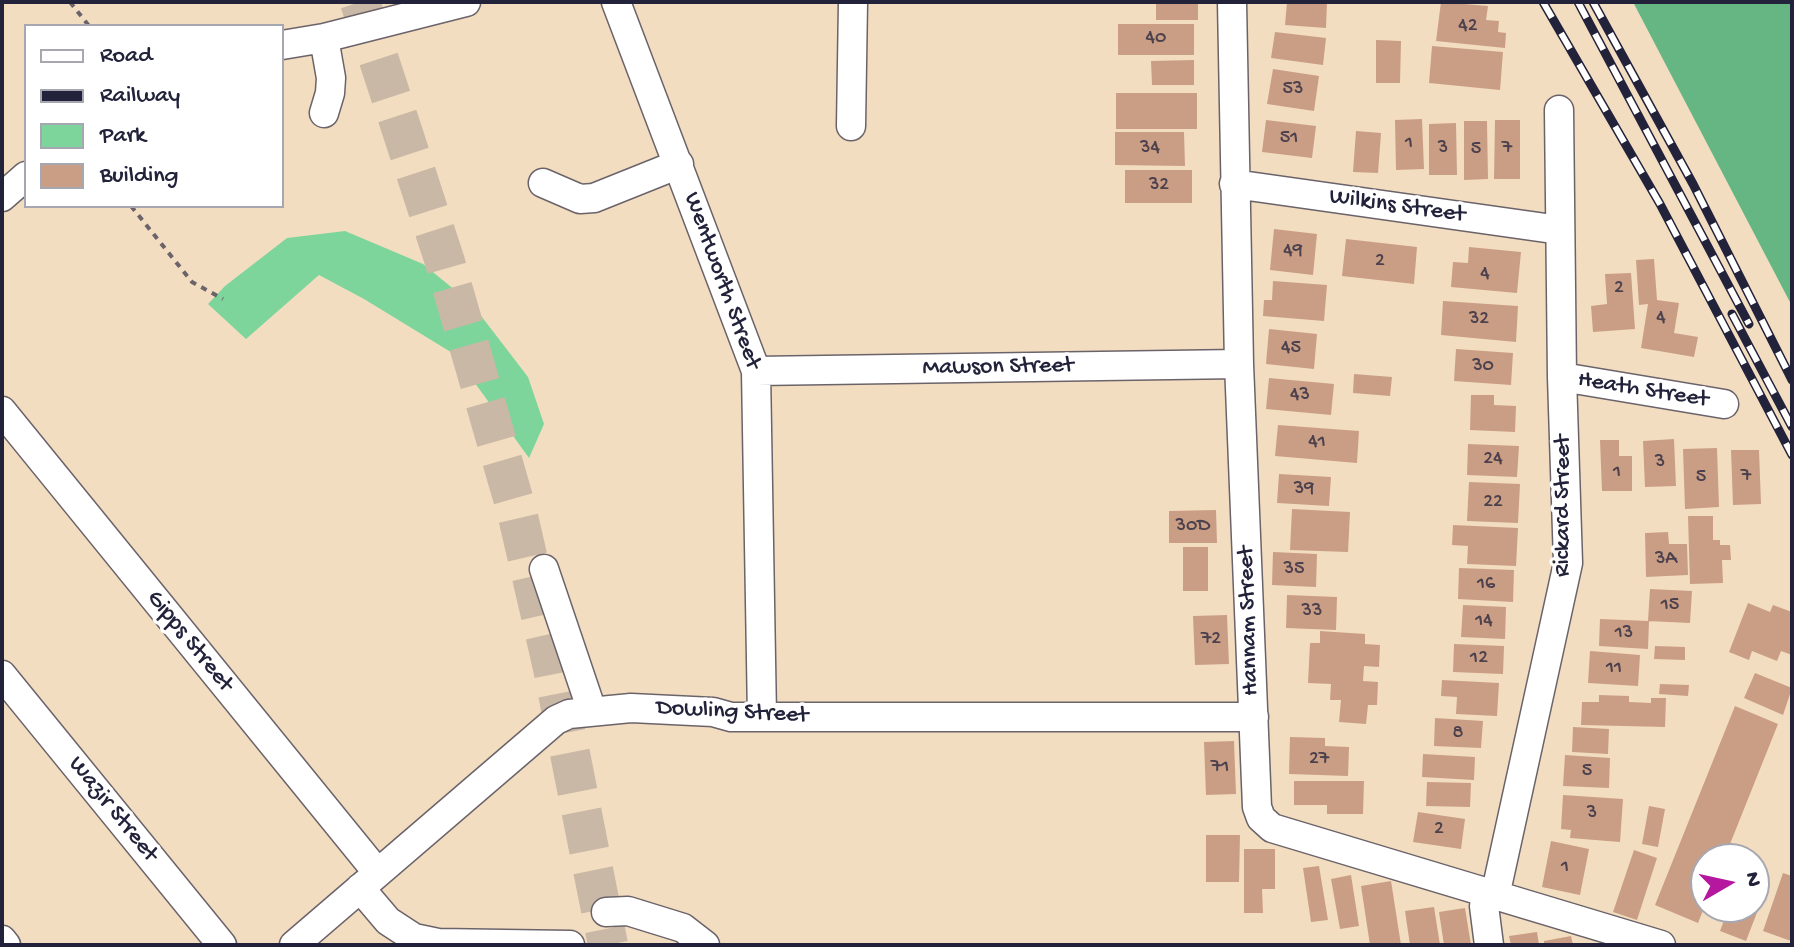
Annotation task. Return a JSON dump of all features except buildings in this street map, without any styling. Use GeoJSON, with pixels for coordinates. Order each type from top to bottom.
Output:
{"type":"FeatureCollection","features":[{"type":"Feature","properties":{"kind":"street"},"geometry":{"type":"LineString","coordinates":[[286,44],[324,38],[398,10],[466,2]]}},
{"type":"Feature","properties":{"kind":"street","name":"Wentworth Street"},"geometry":{"type":"LineString","coordinates":[[616,2],[756,371],[762,717]]}},
{"type":"Feature","properties":{"kind":"street"},"geometry":{"type":"LineString","coordinates":[[851,126],[853,2]]}},
{"type":"Feature","properties":{"kind":"street","name":"Hannam Street"},"geometry":{"type":"LineString","coordinates":[[1232,2],[1239,364],[1257,807],[1261,818],[1266,824],[1661,945]]}},
{"type":"Feature","properties":{"kind":"street"},"geometry":{"type":"LineString","coordinates":[[324,38],[331,78],[324,113]]}},
{"type":"Feature","properties":{"kind":"street","name":"Rickard Street"},"geometry":{"type":"LineString","coordinates":[[1489,945],[1484,906],[1497,887],[1568,563],[1559,110]]}},
{"type":"Feature","properties":{"kind":"street"},"geometry":{"type":"LineString","coordinates":[[543,183],[580,199],[594,198],[679,164]]}},
{"type":"Feature","properties":{"kind":"street"},"geometry":{"type":"LineString","coordinates":[[2,197],[24,178]]}},
{"type":"Feature","properties":{"kind":"street","name":"Wilkins Street"},"geometry":{"type":"LineString","coordinates":[[1234,184],[1560,230]]}},
{"type":"Feature","properties":{"kind":"street","name":"Mawson Street"},"geometry":{"type":"LineString","coordinates":[[756,371],[1239,364]]}},
{"type":"Feature","properties":{"kind":"street","name":"Heath Street"},"geometry":{"type":"LineString","coordinates":[[1562,377],[1724,404]]}},
{"type":"Feature","properties":{"kind":"street","name":"Gipps Street"},"geometry":{"type":"LineString","coordinates":[[2,411],[368,880],[388,921],[414,938],[438,943],[570,945]]}},
{"type":"Feature","properties":{"kind":"street"},"geometry":{"type":"LineString","coordinates":[[544,569],[592,711]]}},
{"type":"Feature","properties":{"kind":"street","name":"Wazir Street"},"geometry":{"type":"LineString","coordinates":[[2,675],[222,945]]}},
{"type":"Feature","properties":{"kind":"street","name":"Dowling Street"},"geometry":{"type":"LineString","coordinates":[[294,945],[556,720],[569,714],[631,708],[762,717],[1254,717]]}},
{"type":"Feature","properties":{"kind":"street"},"geometry":{"type":"LineString","coordinates":[[606,912],[628,911],[683,928],[705,945]]}},
{"type":"Feature","properties":{"kind":"street"},"geometry":{"type":"LineString","coordinates":[[2,940],[6,945]]}},
{"type":"Feature","properties":{"kind":"path"},"geometry":{"type":"LineString","coordinates":[[70,2],[87,24]]}},
{"type":"Feature","properties":{"kind":"path"},"geometry":{"type":"LineString","coordinates":[[133,208],[192,282],[223,299]]}},
{"type":"Feature","properties":{"kind":"green space"},"geometry":{"type":"Polygon","coordinates":[[[1633,2],[1792,2],[1792,306],[1633,2]]]}},
{"type":"Feature","properties":{"kind":"green space"},"geometry":{"type":"Polygon","coordinates":[[[345,231],[423,264],[472,304],[528,377],[544,424],[529,458],[454,354],[319,275],[246,339],[208,304],[225,286],[287,238],[345,231]]]}},
{"type":"Feature","properties":{"kind":"tunnel"},"geometry":{"type":"LineString","coordinates":[[360,2],[445,262],[517,512],[553,668],[608,945]]}},
{"type":"Feature","properties":{"kind":"railway"},"geometry":{"type":"LineString","coordinates":[[1543,2],[1660,204],[1792,455]]}},
{"type":"Feature","properties":{"kind":"railway"},"geometry":{"type":"LineString","coordinates":[[1578,2],[1749,324]]}},
{"type":"Feature","properties":{"kind":"railway"},"geometry":{"type":"LineString","coordinates":[[1593,2],[1693,184],[1792,380]]}},
{"type":"Feature","properties":{"kind":"railway"},"geometry":{"type":"LineString","coordinates":[[1732,314],[1792,427]]}}]}
